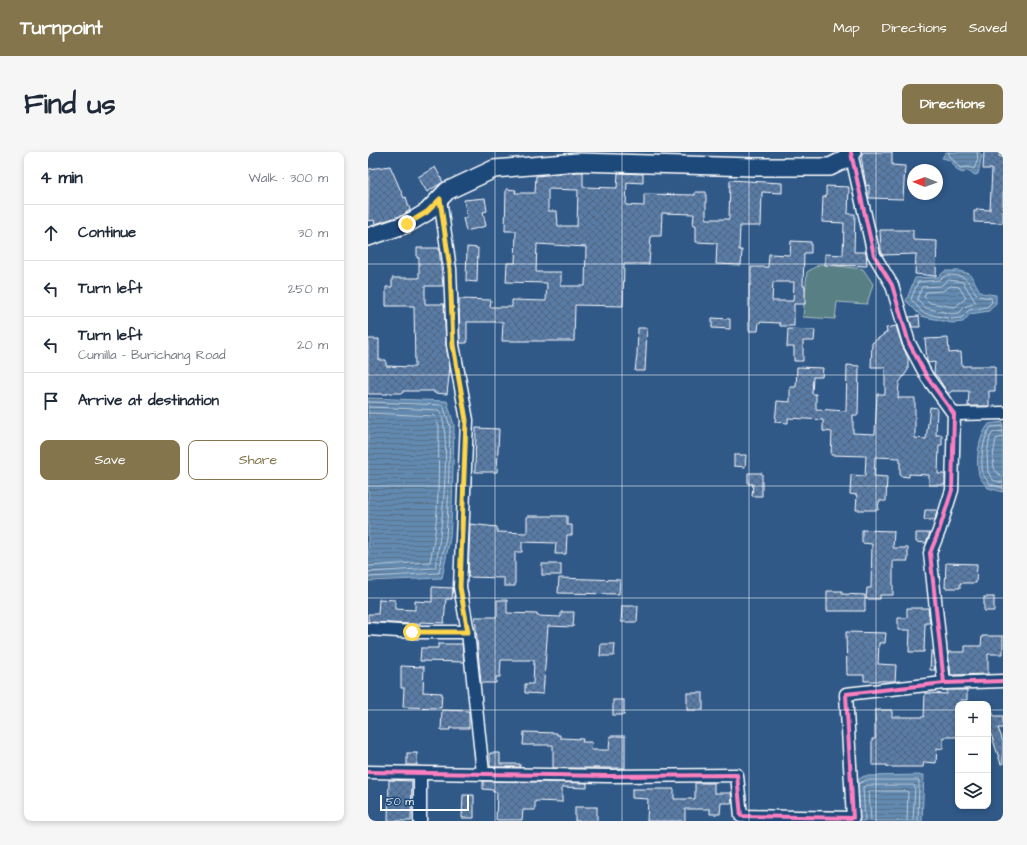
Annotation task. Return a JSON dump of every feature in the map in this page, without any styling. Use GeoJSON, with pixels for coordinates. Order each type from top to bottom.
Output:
{"type":"FeatureCollection","features":[{"type":"Feature","properties":{"kind":"main road"},"geometry":{"type":"LineString","coordinates":[[368,237],[407,224],[427,212],[447,191],[494,169],[578,162],[754,167],[830,167],[842,161],[852,153]]}},
{"type":"Feature","properties":{"kind":"street"},"geometry":{"type":"LineString","coordinates":[[852,153],[874,255],[892,285],[912,350],[926,377],[954,414],[952,490],[939,531],[930,553],[944,683]]}},
{"type":"Feature","properties":{"kind":"street"},"geometry":{"type":"LineString","coordinates":[[440,199],[450,269],[453,345],[466,420],[460,587],[468,632],[483,773]]}},
{"type":"Feature","properties":{"kind":"street"},"geometry":{"type":"LineString","coordinates":[[954,414],[1003,413]]}},
{"type":"Feature","properties":{"kind":"street"},"geometry":{"type":"LineString","coordinates":[[368,629],[412,632],[468,632]]}},
{"type":"Feature","properties":{"kind":"street"},"geometry":{"type":"LineString","coordinates":[[368,772],[609,776],[737,775],[742,816],[853,818],[846,694],[944,683],[1003,681]]}},
{"type":"Feature","properties":{"kind":"street"},"geometry":{"type":"LineString","coordinates":[[420,773],[420,821]]}},
{"type":"Feature","properties":{"kind":"green space"},"geometry":{"type":"Polygon","coordinates":[[[820,264],[863,269],[873,284],[867,304],[837,302],[835,319],[803,317],[807,272],[820,264]]]}},
{"type":"Feature","properties":{"kind":"water"},"geometry":{"type":"Polygon","coordinates":[[[946,152],[979,152],[982,155],[978,174],[975,175],[967,170],[963,173],[958,171],[950,160],[942,158],[946,152]]]}},
{"type":"Feature","properties":{"kind":"water"},"geometry":{"type":"Polygon","coordinates":[[[945,271],[959,271],[970,274],[981,293],[996,295],[996,303],[989,311],[970,314],[963,322],[952,323],[921,316],[906,301],[915,278],[938,277],[945,271]]]}},
{"type":"Feature","properties":{"kind":"water"},"geometry":{"type":"Polygon","coordinates":[[[368,398],[447,401],[454,425],[452,506],[450,538],[442,578],[368,581],[368,398]]]}},
{"type":"Feature","properties":{"kind":"water"},"geometry":{"type":"Polygon","coordinates":[[[1003,422],[1003,492],[988,488],[981,480],[977,462],[980,441],[989,424],[1003,422]]]}},
{"type":"Feature","properties":{"kind":"water"},"geometry":{"type":"Polygon","coordinates":[[[924,775],[922,821],[856,821],[853,783],[864,776],[924,775]]]}},
{"type":"Feature","properties":{"kind":"building"},"geometry":{"type":"Polygon","coordinates":[[[863,152],[892,152],[892,165],[905,166],[903,199],[869,198],[869,185],[866,186],[861,156],[863,152]]]}},
{"type":"Feature","properties":{"kind":"building"},"geometry":{"type":"Polygon","coordinates":[[[984,152],[1000,152],[999,156],[1003,157],[1003,223],[974,222],[974,211],[977,211],[977,209],[990,210],[992,169],[983,169],[984,152]]]}},
{"type":"Feature","properties":{"kind":"building"},"geometry":{"type":"Polygon","coordinates":[[[390,166],[404,198],[406,197],[410,210],[403,215],[375,224],[374,220],[368,221],[369,169],[390,166]]]}},
{"type":"Feature","properties":{"kind":"building"},"geometry":{"type":"Polygon","coordinates":[[[435,167],[443,182],[427,192],[418,177],[435,167]]]}},
{"type":"Feature","properties":{"kind":"building"},"geometry":{"type":"Polygon","coordinates":[[[583,172],[583,187],[617,188],[618,173],[643,174],[643,183],[627,182],[626,205],[644,206],[644,194],[695,195],[695,192],[706,192],[707,219],[729,219],[730,180],[782,183],[782,193],[762,192],[761,226],[740,226],[739,250],[742,250],[741,265],[716,264],[717,243],[696,242],[696,225],[693,225],[694,214],[662,213],[661,236],[651,236],[649,264],[624,264],[623,306],[575,305],[574,341],[502,341],[503,322],[467,322],[467,343],[460,343],[459,299],[491,300],[490,307],[512,307],[512,300],[546,301],[547,283],[506,282],[507,263],[515,263],[516,231],[505,231],[506,189],[516,190],[515,193],[535,193],[536,176],[583,172]],[[548,189],[548,211],[557,211],[558,226],[577,226],[578,190],[548,189]],[[537,244],[536,272],[561,272],[561,286],[585,286],[586,247],[537,244]]]}},
{"type":"Feature","properties":{"kind":"building"},"geometry":{"type":"Polygon","coordinates":[[[826,186],[849,187],[848,214],[855,214],[854,252],[866,252],[867,266],[825,265],[825,254],[843,255],[844,223],[822,222],[823,197],[826,197],[826,186]]]}},
{"type":"Feature","properties":{"kind":"building"},"geometry":{"type":"Polygon","coordinates":[[[485,198],[487,211],[483,212],[486,226],[466,231],[463,218],[467,217],[464,200],[485,198]]]}},
{"type":"Feature","properties":{"kind":"building"},"geometry":{"type":"Polygon","coordinates":[[[880,230],[913,230],[913,240],[937,241],[936,276],[915,274],[916,254],[883,255],[881,250],[880,230]]]}},
{"type":"Feature","properties":{"kind":"building"},"geometry":{"type":"Polygon","coordinates":[[[791,241],[811,242],[811,253],[804,253],[803,286],[805,286],[805,304],[794,304],[794,326],[780,326],[780,323],[759,322],[758,331],[749,331],[749,285],[751,285],[751,267],[768,267],[769,254],[790,255],[791,241]],[[773,282],[772,301],[793,301],[794,282],[773,282]]]}},
{"type":"Feature","properties":{"kind":"building"},"geometry":{"type":"Polygon","coordinates":[[[467,247],[478,248],[477,282],[466,281],[467,247]]]}},
{"type":"Feature","properties":{"kind":"building"},"geometry":{"type":"Polygon","coordinates":[[[417,248],[439,248],[443,286],[425,286],[425,304],[444,304],[446,345],[450,367],[447,394],[434,393],[434,391],[403,391],[403,393],[368,394],[368,339],[379,339],[379,360],[386,360],[386,366],[415,367],[414,306],[386,306],[386,287],[392,287],[392,278],[419,278],[419,258],[417,258],[417,248]]]}},
{"type":"Feature","properties":{"kind":"building"},"geometry":{"type":"Polygon","coordinates":[[[919,316],[920,327],[912,327],[909,317],[919,316]]]}},
{"type":"Feature","properties":{"kind":"building"},"geometry":{"type":"Polygon","coordinates":[[[712,318],[730,319],[730,329],[712,328],[712,318]]]}},
{"type":"Feature","properties":{"kind":"building"},"geometry":{"type":"Polygon","coordinates":[[[896,326],[908,358],[908,370],[899,383],[898,398],[915,398],[915,438],[926,439],[930,407],[937,408],[936,435],[942,435],[942,445],[939,445],[938,474],[945,474],[945,485],[929,485],[929,475],[909,474],[909,477],[900,476],[900,458],[875,457],[874,476],[887,477],[886,501],[879,501],[878,510],[856,510],[857,495],[850,494],[851,475],[865,476],[866,456],[831,455],[832,432],[823,431],[823,420],[788,418],[788,423],[775,422],[777,401],[790,402],[790,387],[796,387],[797,367],[823,368],[822,377],[813,377],[812,394],[816,394],[816,409],[846,411],[847,365],[859,366],[858,415],[853,415],[853,433],[875,434],[877,394],[885,394],[885,367],[871,367],[872,343],[887,332],[886,328],[896,326]]]}},
{"type":"Feature","properties":{"kind":"building"},"geometry":{"type":"Polygon","coordinates":[[[638,328],[647,328],[645,371],[635,371],[638,328]]]}},
{"type":"Feature","properties":{"kind":"building"},"geometry":{"type":"Polygon","coordinates":[[[788,329],[815,330],[814,341],[803,341],[803,361],[794,361],[794,347],[787,347],[788,329]]]}},
{"type":"Feature","properties":{"kind":"building"},"geometry":{"type":"Polygon","coordinates":[[[948,338],[949,353],[961,352],[962,366],[995,366],[995,391],[989,391],[989,406],[968,406],[969,391],[952,391],[948,394],[937,376],[934,374],[935,362],[928,363],[925,339],[948,338]]]}},
{"type":"Feature","properties":{"kind":"building"},"geometry":{"type":"Polygon","coordinates":[[[476,428],[499,429],[497,472],[475,472],[476,428]]]}},
{"type":"Feature","properties":{"kind":"building"},"geometry":{"type":"Polygon","coordinates":[[[734,455],[746,455],[745,467],[734,466],[734,455]]]}},
{"type":"Feature","properties":{"kind":"building"},"geometry":{"type":"Polygon","coordinates":[[[748,473],[762,473],[762,496],[752,496],[753,484],[748,484],[748,473]]]}},
{"type":"Feature","properties":{"kind":"building"},"geometry":{"type":"Polygon","coordinates":[[[925,510],[937,510],[935,520],[924,520],[925,510]]]}},
{"type":"Feature","properties":{"kind":"building"},"geometry":{"type":"Polygon","coordinates":[[[527,516],[567,516],[567,525],[572,525],[572,535],[567,535],[566,554],[555,554],[556,543],[522,542],[522,552],[515,552],[515,586],[504,586],[504,578],[468,577],[470,524],[497,527],[497,532],[527,533],[527,516]]]}},
{"type":"Feature","properties":{"kind":"building"},"geometry":{"type":"Polygon","coordinates":[[[862,530],[894,531],[893,548],[908,548],[908,561],[893,561],[893,595],[880,595],[880,599],[866,599],[867,588],[871,588],[872,544],[862,543],[862,530]]]}},
{"type":"Feature","properties":{"kind":"building"},"geometry":{"type":"Polygon","coordinates":[[[916,533],[930,533],[926,543],[916,542],[916,533]]]}},
{"type":"Feature","properties":{"kind":"building"},"geometry":{"type":"Polygon","coordinates":[[[946,563],[977,564],[976,583],[960,583],[960,588],[945,588],[946,563]]]}},
{"type":"Feature","properties":{"kind":"building"},"geometry":{"type":"Polygon","coordinates":[[[542,564],[561,564],[561,575],[542,575],[542,564]]]}},
{"type":"Feature","properties":{"kind":"building"},"geometry":{"type":"Polygon","coordinates":[[[559,578],[620,580],[619,594],[558,593],[559,578]]]}},
{"type":"Feature","properties":{"kind":"building"},"geometry":{"type":"Polygon","coordinates":[[[432,587],[453,588],[452,599],[446,599],[444,623],[420,622],[420,624],[413,624],[368,622],[368,614],[378,614],[379,599],[395,600],[395,609],[415,610],[415,601],[432,602],[432,587]]]}},
{"type":"Feature","properties":{"kind":"building"},"geometry":{"type":"Polygon","coordinates":[[[827,591],[842,591],[842,594],[865,595],[865,611],[827,611],[827,591]]]}},
{"type":"Feature","properties":{"kind":"building"},"geometry":{"type":"Polygon","coordinates":[[[984,597],[994,597],[994,611],[984,611],[984,597]]]}},
{"type":"Feature","properties":{"kind":"building"},"geometry":{"type":"Polygon","coordinates":[[[497,600],[507,600],[507,613],[537,614],[537,616],[561,617],[561,612],[574,612],[573,627],[548,626],[543,694],[525,693],[525,684],[533,684],[534,660],[501,660],[500,677],[496,677],[496,683],[481,683],[475,617],[497,617],[497,600]]]}},
{"type":"Feature","properties":{"kind":"building"},"geometry":{"type":"Polygon","coordinates":[[[622,606],[638,606],[637,622],[621,622],[622,606]]]}},
{"type":"Feature","properties":{"kind":"building"},"geometry":{"type":"Polygon","coordinates":[[[907,608],[928,608],[930,623],[925,623],[924,652],[909,652],[910,630],[898,630],[898,618],[907,618],[907,608]]]}},
{"type":"Feature","properties":{"kind":"building"},"geometry":{"type":"Polygon","coordinates":[[[846,632],[886,633],[885,643],[879,643],[878,664],[896,665],[895,681],[864,681],[864,675],[847,675],[846,632]]]}},
{"type":"Feature","properties":{"kind":"building"},"geometry":{"type":"Polygon","coordinates":[[[982,636],[1003,636],[1003,654],[988,654],[988,674],[951,675],[948,652],[965,652],[965,646],[981,646],[982,636]]]}},
{"type":"Feature","properties":{"kind":"building"},"geometry":{"type":"Polygon","coordinates":[[[438,644],[462,644],[464,662],[420,661],[421,648],[438,648],[438,644]]]}},
{"type":"Feature","properties":{"kind":"building"},"geometry":{"type":"Polygon","coordinates":[[[601,644],[615,644],[614,656],[600,656],[601,644]]]}},
{"type":"Feature","properties":{"kind":"building"},"geometry":{"type":"Polygon","coordinates":[[[931,651],[933,651],[935,670],[930,670],[931,651]]]}},
{"type":"Feature","properties":{"kind":"building"},"geometry":{"type":"Polygon","coordinates":[[[401,666],[424,667],[423,692],[442,693],[441,708],[403,707],[404,688],[401,688],[401,666]]]}},
{"type":"Feature","properties":{"kind":"building"},"geometry":{"type":"Polygon","coordinates":[[[947,690],[967,690],[967,700],[955,701],[955,737],[943,737],[943,749],[937,748],[936,763],[924,762],[923,767],[887,767],[887,765],[872,765],[872,739],[875,739],[875,710],[892,710],[892,717],[924,717],[925,693],[947,694],[947,690]]]}},
{"type":"Feature","properties":{"kind":"building"},"geometry":{"type":"Polygon","coordinates":[[[687,693],[703,693],[703,710],[687,710],[687,693]]]}},
{"type":"Feature","properties":{"kind":"building"},"geometry":{"type":"Polygon","coordinates":[[[613,700],[624,700],[624,715],[613,715],[613,700]]]}},
{"type":"Feature","properties":{"kind":"building"},"geometry":{"type":"Polygon","coordinates":[[[991,708],[994,716],[1003,716],[1003,728],[998,728],[1003,741],[1003,764],[1001,764],[991,734],[991,708]]]}},
{"type":"Feature","properties":{"kind":"building"},"geometry":{"type":"Polygon","coordinates":[[[442,710],[469,711],[469,728],[450,728],[450,730],[441,730],[442,710]]]}},
{"type":"Feature","properties":{"kind":"building"},"geometry":{"type":"Polygon","coordinates":[[[524,732],[557,733],[557,735],[560,735],[560,738],[583,739],[582,742],[592,742],[591,750],[609,750],[610,736],[625,736],[625,768],[553,768],[553,745],[523,745],[524,732]]]}},
{"type":"Feature","properties":{"kind":"building"},"geometry":{"type":"Polygon","coordinates":[[[407,753],[417,753],[417,765],[407,765],[407,753]]]}},
{"type":"Feature","properties":{"kind":"building"},"geometry":{"type":"Polygon","coordinates":[[[490,753],[500,753],[500,764],[520,764],[520,767],[490,767],[490,753]]]}},
{"type":"Feature","properties":{"kind":"building"},"geometry":{"type":"Polygon","coordinates":[[[389,780],[412,781],[411,821],[388,821],[389,780]]]}},
{"type":"Feature","properties":{"kind":"building"},"geometry":{"type":"Polygon","coordinates":[[[483,781],[587,783],[587,788],[562,787],[562,802],[535,801],[535,810],[523,810],[522,820],[496,820],[497,792],[483,789],[483,781]]]}},
{"type":"Feature","properties":{"kind":"building"},"geometry":{"type":"Polygon","coordinates":[[[695,783],[714,783],[714,793],[731,793],[732,803],[721,803],[720,814],[710,814],[710,809],[685,809],[685,821],[647,821],[648,799],[632,798],[632,789],[674,789],[674,799],[695,799],[695,783]]]}},
{"type":"Feature","properties":{"kind":"building"},"geometry":{"type":"Polygon","coordinates":[[[463,795],[474,795],[474,818],[462,818],[463,795]]]}},
{"type":"Feature","properties":{"kind":"building"},"geometry":{"type":"Polygon","coordinates":[[[575,807],[597,807],[597,821],[575,821],[575,807]]]}},
{"type":"Feature","properties":{"kind":"cycle path"},"geometry":{"type":"LineString","coordinates":[[851,153],[874,255],[892,285],[909,343],[927,377],[954,414],[952,490],[939,531],[930,553],[944,683],[1003,681]]}},
{"type":"Feature","properties":{"kind":"cycle path"},"geometry":{"type":"LineString","coordinates":[[368,772],[609,776],[737,775],[741,816],[853,818],[846,694],[944,683]]}},
{"type":"Feature","properties":{"kind":"route"},"geometry":{"type":"LineString","coordinates":[[407,224],[427,212],[440,199],[450,269],[453,345],[466,420],[460,587],[468,632],[412,632]]}}]}
